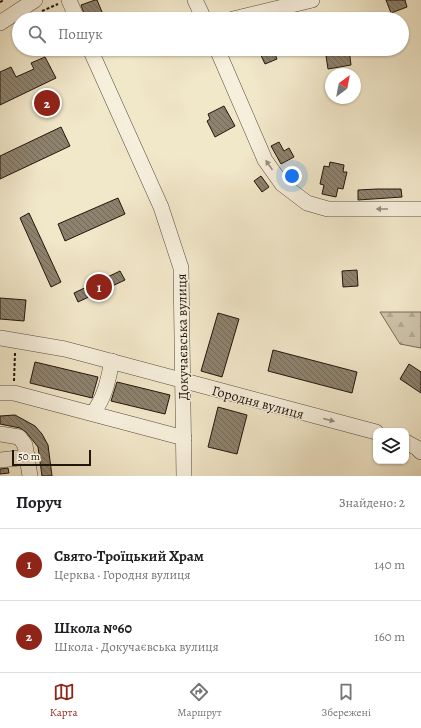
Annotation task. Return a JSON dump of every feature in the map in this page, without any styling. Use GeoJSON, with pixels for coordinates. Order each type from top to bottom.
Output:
{"type":"FeatureCollection","features":[{"type":"Feature","properties":{"kind":"street"},"geometry":{"type":"LineString","coordinates":[[195,0],[201,12]]}},
{"type":"Feature","properties":{"kind":"street"},"geometry":{"type":"LineString","coordinates":[[262,12],[312,0]]}},
{"type":"Feature","properties":{"kind":"street"},"geometry":{"type":"LineString","coordinates":[[64,2],[72,12]]}},
{"type":"Feature","properties":{"kind":"street"},"geometry":{"type":"LineString","coordinates":[[24,12],[37,6]]}},
{"type":"Feature","properties":{"kind":"street"},"geometry":{"type":"LineString","coordinates":[[0,23],[12,17]]}},
{"type":"Feature","properties":{"kind":"street","name":"Докучаєвська вулиця"},"geometry":{"type":"LineString","coordinates":[[93,56],[161,207],[181,268],[184,476]]}},
{"type":"Feature","properties":{"kind":"street"},"geometry":{"type":"LineString","coordinates":[[220,56],[265,160],[282,184],[288,189],[307,203],[328,209],[421,209]]}},
{"type":"Feature","properties":{"kind":"street","name":"Городня вулиця"},"geometry":{"type":"LineString","coordinates":[[0,338],[65,349],[183,382],[373,431]]}},
{"type":"Feature","properties":{"kind":"street"},"geometry":{"type":"LineString","coordinates":[[93,413],[102,402],[107,388],[112,361]]}},
{"type":"Feature","properties":{"kind":"street"},"geometry":{"type":"LineString","coordinates":[[7,393],[93,413],[184,438]]}},
{"type":"Feature","properties":{"kind":"street"},"geometry":{"type":"LineString","coordinates":[[0,434],[6,433],[19,437],[26,445],[28,457],[27,476]]}},
{"type":"Feature","properties":{"kind":"street"},"geometry":{"type":"LineString","coordinates":[[409,444],[421,452]]}},
{"type":"Feature","properties":{"kind":"street"},"geometry":{"type":"LineString","coordinates":[[0,460],[28,457]]}},
{"type":"Feature","properties":{"kind":"path"},"geometry":{"type":"LineString","coordinates":[[0,2],[4,0]]}},
{"type":"Feature","properties":{"kind":"path"},"geometry":{"type":"LineString","coordinates":[[37,6],[64,2]]}},
{"type":"Feature","properties":{"kind":"path"},"geometry":{"type":"LineString","coordinates":[[7,393],[14,360]]}},
{"type":"Feature","properties":{"kind":"green space"},"geometry":{"type":"Polygon","coordinates":[[[380,312],[421,312],[421,348],[400,344],[380,312]]]}},
{"type":"Feature","properties":{"kind":"building"},"geometry":{"type":"Polygon","coordinates":[[[97,0],[102,12],[84,12],[81,5],[97,0]]]}},
{"type":"Feature","properties":{"kind":"building"},"geometry":{"type":"Polygon","coordinates":[[[386,0],[405,0],[407,7],[391,12],[386,0]]]}},
{"type":"Feature","properties":{"kind":"building"},"geometry":{"type":"Polygon","coordinates":[[[261,56],[276,56],[277,59],[265,64],[261,56]]]}},
{"type":"Feature","properties":{"kind":"building"},"geometry":{"type":"Polygon","coordinates":[[[326,56],[350,56],[351,65],[328,68],[326,56]]]}},
{"type":"Feature","properties":{"kind":"building"},"geometry":{"type":"Polygon","coordinates":[[[45,57],[56,78],[0,105],[0,72],[11,67],[16,77],[34,69],[31,63],[45,57]]]}},
{"type":"Feature","properties":{"kind":"building"},"geometry":{"type":"Polygon","coordinates":[[[224,106],[235,126],[215,137],[207,121],[210,119],[208,114],[224,106]]]}},
{"type":"Feature","properties":{"kind":"building"},"geometry":{"type":"Polygon","coordinates":[[[61,127],[70,146],[0,179],[0,156],[61,127]]]}},
{"type":"Feature","properties":{"kind":"building"},"geometry":{"type":"Polygon","coordinates":[[[279,142],[284,151],[289,148],[294,157],[281,164],[271,146],[279,142]]]}},
{"type":"Feature","properties":{"kind":"building"},"geometry":{"type":"Polygon","coordinates":[[[330,162],[344,165],[343,172],[347,172],[343,189],[338,188],[336,197],[322,194],[324,185],[320,184],[324,166],[329,167],[330,162]]]}},
{"type":"Feature","properties":{"kind":"building"},"geometry":{"type":"Polygon","coordinates":[[[261,176],[269,187],[262,192],[254,181],[261,176]]]}},
{"type":"Feature","properties":{"kind":"building"},"geometry":{"type":"Polygon","coordinates":[[[401,189],[402,197],[358,200],[358,190],[401,189]]]}},
{"type":"Feature","properties":{"kind":"building"},"geometry":{"type":"Polygon","coordinates":[[[118,198],[125,214],[65,241],[58,224],[118,198]]]}},
{"type":"Feature","properties":{"kind":"building"},"geometry":{"type":"Polygon","coordinates":[[[29,213],[61,282],[51,287],[20,218],[29,213]]]}},
{"type":"Feature","properties":{"kind":"building"},"geometry":{"type":"Polygon","coordinates":[[[357,270],[358,286],[343,287],[342,271],[357,270]]]}},
{"type":"Feature","properties":{"kind":"building"},"geometry":{"type":"Polygon","coordinates":[[[120,271],[125,280],[78,302],[74,293],[120,271]]]}},
{"type":"Feature","properties":{"kind":"building"},"geometry":{"type":"Polygon","coordinates":[[[0,298],[26,300],[24,321],[0,319],[0,298]]]}},
{"type":"Feature","properties":{"kind":"building"},"geometry":{"type":"Polygon","coordinates":[[[218,313],[239,319],[222,377],[201,371],[218,313]]]}},
{"type":"Feature","properties":{"kind":"building"},"geometry":{"type":"Polygon","coordinates":[[[273,350],[357,372],[352,393],[268,371],[273,350]]]}},
{"type":"Feature","properties":{"kind":"building"},"geometry":{"type":"Polygon","coordinates":[[[35,362],[98,377],[92,398],[30,383],[35,362]]]}},
{"type":"Feature","properties":{"kind":"building"},"geometry":{"type":"Polygon","coordinates":[[[409,364],[421,372],[421,393],[400,379],[409,364]]]}},
{"type":"Feature","properties":{"kind":"building"},"geometry":{"type":"Polygon","coordinates":[[[117,382],[170,395],[165,414],[111,401],[117,382]]]}},
{"type":"Feature","properties":{"kind":"building"},"geometry":{"type":"Polygon","coordinates":[[[218,407],[247,415],[237,454],[208,447],[218,407]]]}},
{"type":"Feature","properties":{"kind":"building"},"geometry":{"type":"Polygon","coordinates":[[[15,415],[35,426],[42,434],[48,445],[52,476],[42,476],[38,447],[26,432],[20,428],[0,424],[0,416],[15,415]]]}},
{"type":"Feature","properties":{"kind":"building"},"geometry":{"type":"Polygon","coordinates":[[[8,468],[9,473],[0,474],[0,469],[8,468]]]}},
{"type":"Feature","properties":{"kind":"place","name":"Школа №60"},"geometry":{"type":"Point","coordinates":[47,103]}},
{"type":"Feature","properties":{"kind":"place","name":"Свято-Троїцький Храм"},"geometry":{"type":"Point","coordinates":[99,287]}}]}
